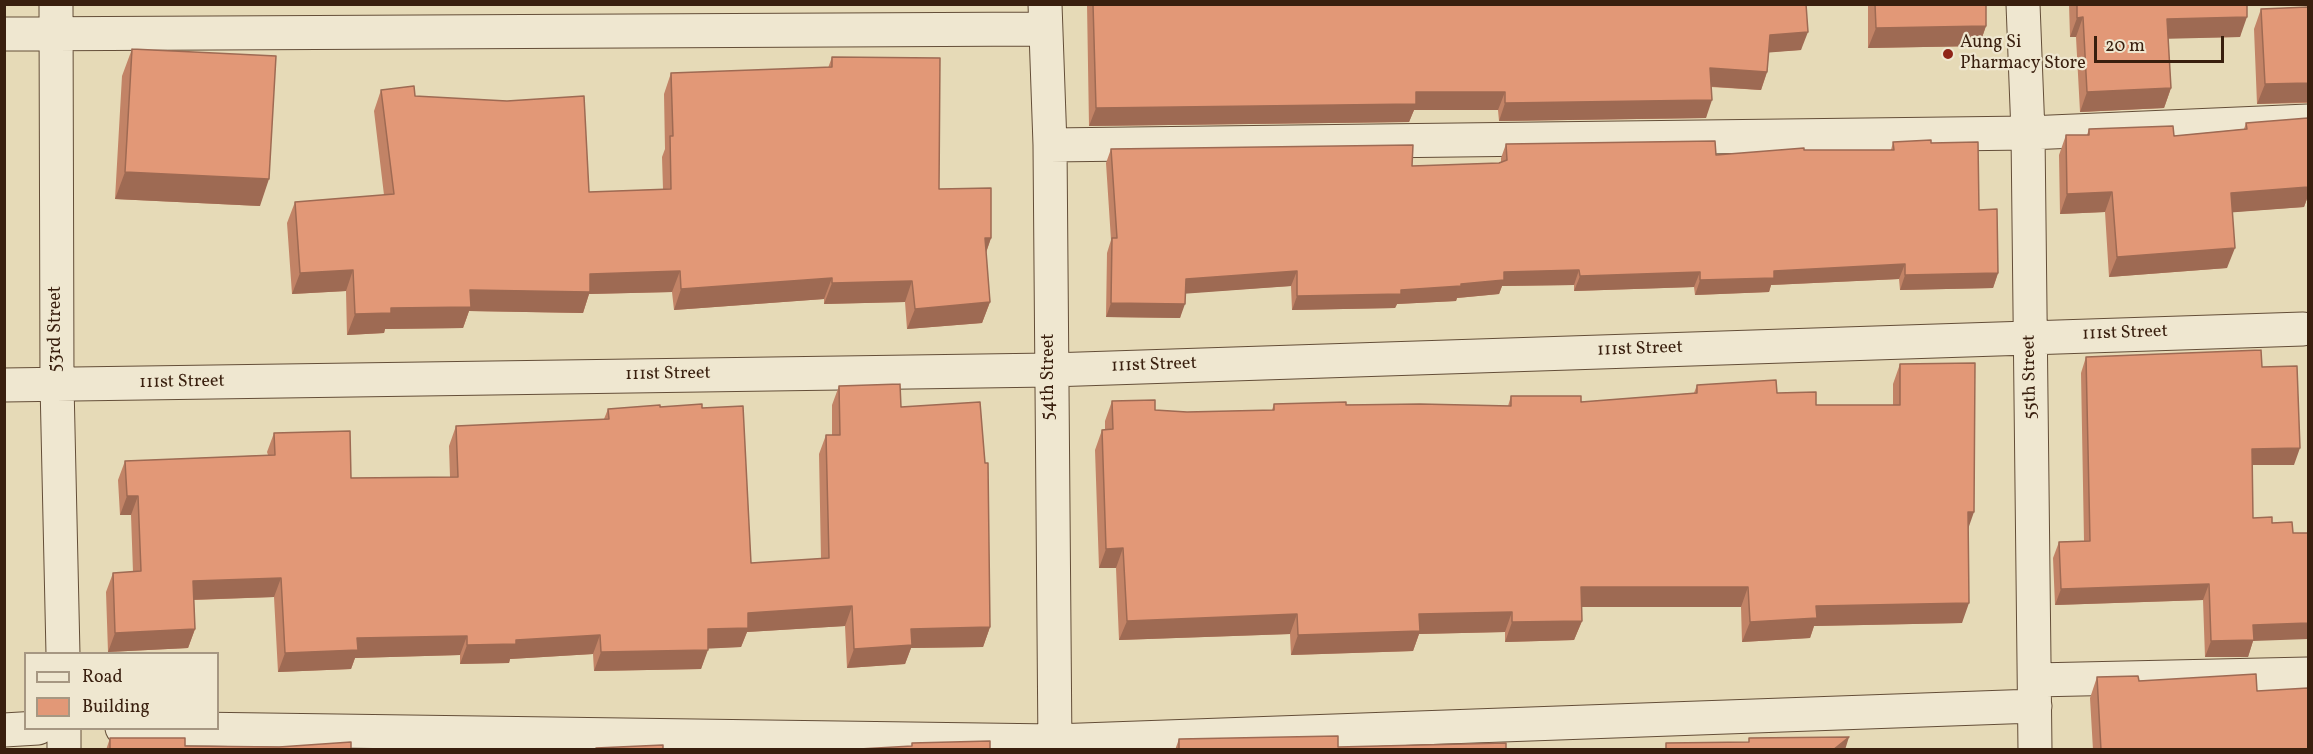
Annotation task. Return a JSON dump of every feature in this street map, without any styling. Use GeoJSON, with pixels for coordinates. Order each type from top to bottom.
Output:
{"type":"FeatureCollection","features":[{"type":"Feature","properties":{"kind":"street","name":"55th Street"},"geometry":{"type":"LineString","coordinates":[[2023,4],[2028,133],[2036,750]]}},
{"type":"Feature","properties":{"kind":"street"},"geometry":{"type":"LineString","coordinates":[[4,34],[56,19],[1045,17]]}},
{"type":"Feature","properties":{"kind":"street","name":"54th Street"},"geometry":{"type":"LineString","coordinates":[[1045,17],[1050,145],[1050,370],[1055,745]]}},
{"type":"Feature","properties":{"kind":"street","name":"53rd Street"},"geometry":{"type":"LineString","coordinates":[[56,19],[57,384],[63,652]]}},
{"type":"Feature","properties":{"kind":"street"},"geometry":{"type":"LineString","coordinates":[[1050,145],[2028,133],[2308,121]]}},
{"type":"Feature","properties":{"kind":"street","name":"111st Street"},"geometry":{"type":"LineString","coordinates":[[4,385],[1050,370],[2303,329]]}},
{"type":"Feature","properties":{"kind":"street"},"geometry":{"type":"LineString","coordinates":[[180,730],[1055,745],[2035,693],[2308,674]]}},
{"type":"Feature","properties":{"kind":"street"},"geometry":{"type":"LineString","coordinates":[[4,730],[24,729]]}},
{"type":"Feature","properties":{"kind":"street"},"geometry":{"type":"LineString","coordinates":[[64,730],[64,750]]}},
{"type":"Feature","properties":{"kind":"building"},"geometry":{"type":"Polygon","coordinates":[[[1093,4],[1806,4],[1808,32],[1770,35],[1767,72],[1710,68],[1712,100],[1505,103],[1505,92],[1416,92],[1416,104],[1096,108],[1093,4]]]}},
{"type":"Feature","properties":{"kind":"building"},"geometry":{"type":"Polygon","coordinates":[[[1875,4],[1986,4],[1986,26],[1876,28],[1875,4]]]}},
{"type":"Feature","properties":{"kind":"building"},"geometry":{"type":"Polygon","coordinates":[[[2077,4],[2247,4],[2247,17],[2167,19],[2171,88],[2087,92],[2083,17],[2077,18],[2077,4]]]}},
{"type":"Feature","properties":{"kind":"building"},"geometry":{"type":"Polygon","coordinates":[[[2308,7],[2308,83],[2265,84],[2261,9],[2308,7]]]}},
{"type":"Feature","properties":{"kind":"building"},"geometry":{"type":"Polygon","coordinates":[[[132,49],[276,56],[269,179],[125,172],[132,49]]]}},
{"type":"Feature","properties":{"kind":"building"},"geometry":{"type":"Polygon","coordinates":[[[832,57],[940,58],[939,189],[991,188],[991,238],[985,238],[990,302],[915,309],[912,281],[832,283],[832,278],[681,289],[680,271],[590,274],[590,292],[470,290],[471,307],[391,308],[391,313],[355,314],[353,270],[300,273],[295,202],[394,194],[381,90],[414,86],[415,96],[507,101],[584,96],[589,192],[671,189],[670,136],[673,136],[671,73],[832,67],[832,57]]]}},
{"type":"Feature","properties":{"kind":"building"},"geometry":{"type":"Polygon","coordinates":[[[2308,118],[2308,187],[2231,193],[2235,248],[2117,257],[2112,192],[2067,194],[2066,135],[2089,135],[2089,129],[2173,126],[2174,136],[2247,129],[2246,123],[2308,118]]]}},
{"type":"Feature","properties":{"kind":"building"},"geometry":{"type":"Polygon","coordinates":[[[1931,140],[1931,143],[1978,142],[1979,210],[1997,209],[1998,273],[1905,275],[1905,264],[1774,271],[1774,278],[1700,280],[1700,272],[1580,276],[1579,270],[1504,272],[1504,280],[1461,284],[1461,286],[1401,290],[1401,294],[1297,296],[1297,271],[1186,279],[1185,304],[1111,303],[1112,238],[1117,238],[1111,149],[1413,145],[1412,166],[1499,163],[1507,160],[1506,144],[1715,141],[1716,155],[1804,148],[1804,150],[1894,150],[1893,142],[1931,140]]]}},
{"type":"Feature","properties":{"kind":"building"},"geometry":{"type":"Polygon","coordinates":[[[2261,350],[2262,367],[2297,366],[2300,448],[2252,449],[2253,518],[2272,517],[2272,523],[2292,522],[2293,533],[2308,533],[2308,623],[2253,625],[2254,640],[2211,641],[2209,584],[2061,589],[2059,542],[2090,541],[2086,357],[2261,350]]]}},
{"type":"Feature","properties":{"kind":"building"},"geometry":{"type":"Polygon","coordinates":[[[1975,363],[1974,512],[1968,512],[1969,603],[1816,606],[1817,618],[1750,622],[1748,587],[1581,587],[1582,621],[1512,622],[1512,612],[1419,614],[1420,631],[1298,635],[1297,614],[1127,621],[1123,548],[1106,549],[1102,430],[1113,429],[1112,401],[1155,400],[1155,410],[1187,412],[1274,410],[1274,404],[1346,402],[1346,405],[1511,406],[1511,396],[1581,396],[1581,402],[1697,393],[1697,385],[1776,380],[1777,393],[1816,392],[1816,405],[1900,405],[1900,364],[1975,363]]]}},
{"type":"Feature","properties":{"kind":"building"},"geometry":{"type":"Polygon","coordinates":[[[900,384],[901,407],[980,402],[985,463],[988,463],[990,627],[911,629],[912,645],[854,649],[852,606],[748,613],[748,628],[708,629],[708,650],[601,652],[600,635],[516,640],[516,644],[467,645],[467,636],[357,638],[358,650],[285,653],[281,578],[193,581],[195,629],[115,633],[113,573],[141,571],[138,496],[127,496],[125,461],[275,455],[274,433],[350,431],[351,478],[458,477],[456,426],[609,419],[608,409],[660,405],[660,407],[702,404],[702,408],[743,406],[751,563],[829,558],[826,435],[840,435],[839,386],[900,384]]]}},
{"type":"Feature","properties":{"kind":"building"},"geometry":{"type":"Polygon","coordinates":[[[2256,674],[2257,691],[2308,688],[2308,750],[2101,750],[2097,677],[2138,676],[2139,681],[2256,674]]]}},
{"type":"Feature","properties":{"kind":"building"},"geometry":{"type":"Polygon","coordinates":[[[1338,736],[1338,747],[1506,743],[1506,750],[1179,750],[1179,739],[1338,736]]]}},
{"type":"Feature","properties":{"kind":"building"},"geometry":{"type":"Polygon","coordinates":[[[1849,737],[1833,750],[1666,750],[1666,743],[1749,742],[1749,738],[1849,737]]]}},
{"type":"Feature","properties":{"kind":"building"},"geometry":{"type":"Polygon","coordinates":[[[110,738],[185,738],[185,746],[279,747],[351,742],[351,750],[110,750],[110,738]]]}},
{"type":"Feature","properties":{"kind":"building"},"geometry":{"type":"Polygon","coordinates":[[[990,741],[990,750],[842,750],[912,746],[912,743],[990,741]]]}},
{"type":"Feature","properties":{"kind":"building"},"geometry":{"type":"Polygon","coordinates":[[[663,745],[663,750],[596,750],[596,748],[663,745]]]}},
{"type":"Feature","properties":{"kind":"place","name":"Aung Si Pharmacy Store"},"geometry":{"type":"Point","coordinates":[1948,54]}}]}
